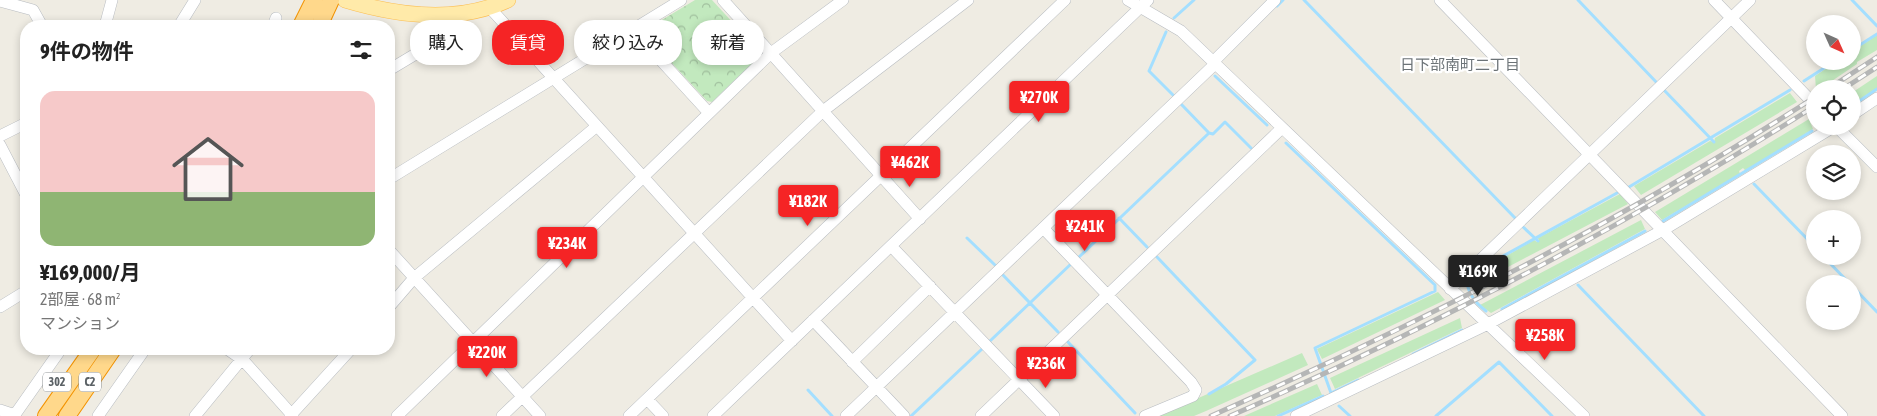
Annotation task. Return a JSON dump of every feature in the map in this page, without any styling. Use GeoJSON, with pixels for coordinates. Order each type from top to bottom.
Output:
{"type":"FeatureCollection","features":[{"type":"Feature","properties":{"kind":"highway"},"geometry":{"type":"LineString","coordinates":[[294,20],[303,0]]}},
{"type":"Feature","properties":{"kind":"highway"},"geometry":{"type":"LineString","coordinates":[[304,20],[314,0]]}},
{"type":"Feature","properties":{"kind":"highway"},"geometry":{"type":"LineString","coordinates":[[322,20],[331,0]]}},
{"type":"Feature","properties":{"kind":"highway","name":"302"},"geometry":{"type":"LineString","coordinates":[[34,416],[76,355]]}},
{"type":"Feature","properties":{"kind":"highway","name":"C2"},"geometry":{"type":"LineString","coordinates":[[46,416],[89,355]]}},
{"type":"Feature","properties":{"kind":"highway","name":"C2"},"geometry":{"type":"LineString","coordinates":[[67,416],[109,355]]}},
{"type":"Feature","properties":{"kind":"main road"},"geometry":{"type":"LineString","coordinates":[[345,0],[401,13],[441,16],[490,8],[508,0]]}},
{"type":"Feature","properties":{"kind":"street"},"geometry":{"type":"LineString","coordinates":[[107,20],[112,0]]}},
{"type":"Feature","properties":{"kind":"street"},"geometry":{"type":"LineString","coordinates":[[183,20],[195,0]]}},
{"type":"Feature","properties":{"kind":"street"},"geometry":{"type":"LineString","coordinates":[[649,20],[681,0]]}},
{"type":"Feature","properties":{"kind":"street"},"geometry":{"type":"LineString","coordinates":[[723,0],[920,219]]}},
{"type":"Feature","properties":{"kind":"street"},"geometry":{"type":"LineString","coordinates":[[396,416],[770,53],[843,0]]}},
{"type":"Feature","properties":{"kind":"street"},"geometry":{"type":"LineString","coordinates":[[502,416],[521,395],[823,111],[968,0]]}},
{"type":"Feature","properties":{"kind":"street"},"geometry":{"type":"LineString","coordinates":[[630,416],[1064,0]]}},
{"type":"Feature","properties":{"kind":"street"},"geometry":{"type":"LineString","coordinates":[[1128,0],[1144,4],[1181,31],[1584,416]]}},
{"type":"Feature","properties":{"kind":"street"},"geometry":{"type":"LineString","coordinates":[[846,416],[1214,63],[1275,0]]}},
{"type":"Feature","properties":{"kind":"street"},"geometry":{"type":"LineString","coordinates":[[1440,0],[1842,416]]}},
{"type":"Feature","properties":{"kind":"street"},"geometry":{"type":"LineString","coordinates":[[1714,0],[1806,95]]}},
{"type":"Feature","properties":{"kind":"street"},"geometry":{"type":"LineString","coordinates":[[1450,289],[1750,0]]}},
{"type":"Feature","properties":{"kind":"street"},"geometry":{"type":"LineString","coordinates":[[0,1],[33,10],[39,20]]}},
{"type":"Feature","properties":{"kind":"street"},"geometry":{"type":"LineString","coordinates":[[713,416],[1144,4]]}},
{"type":"Feature","properties":{"kind":"street"},"geometry":{"type":"LineString","coordinates":[[490,8],[792,341]]}},
{"type":"Feature","properties":{"kind":"street"},"geometry":{"type":"LineString","coordinates":[[395,66],[439,40],[441,16]]}},
{"type":"Feature","properties":{"kind":"street"},"geometry":{"type":"LineString","coordinates":[[395,175],[575,65]]}},
{"type":"Feature","properties":{"kind":"street"},"geometry":{"type":"LineString","coordinates":[[665,65],[709,113]]}},
{"type":"Feature","properties":{"kind":"street"},"geometry":{"type":"LineString","coordinates":[[1861,109],[1877,98]]}},
{"type":"Feature","properties":{"kind":"street"},"geometry":{"type":"LineString","coordinates":[[0,136],[20,126]]}},
{"type":"Feature","properties":{"kind":"street"},"geometry":{"type":"LineString","coordinates":[[395,300],[414,278],[597,126]]}},
{"type":"Feature","properties":{"kind":"street"},"geometry":{"type":"LineString","coordinates":[[981,416],[1282,128]]}},
{"type":"Feature","properties":{"kind":"street"},"geometry":{"type":"LineString","coordinates":[[1296,416],[1488,324],[1663,230],[1821,135]]}},
{"type":"Feature","properties":{"kind":"street"},"geometry":{"type":"LineString","coordinates":[[1845,135],[1877,167]]}},
{"type":"Feature","properties":{"kind":"street"},"geometry":{"type":"LineString","coordinates":[[0,145],[20,183]]}},
{"type":"Feature","properties":{"kind":"street"},"geometry":{"type":"LineString","coordinates":[[1043,228],[1191,382],[1196,390],[1193,396],[1145,416]]}},
{"type":"Feature","properties":{"kind":"street"},"geometry":{"type":"LineString","coordinates":[[891,246],[1054,416]]}},
{"type":"Feature","properties":{"kind":"street"},"geometry":{"type":"LineString","coordinates":[[395,257],[540,416]]}},
{"type":"Feature","properties":{"kind":"street"},"geometry":{"type":"LineString","coordinates":[[852,362],[930,286]]}},
{"type":"Feature","properties":{"kind":"street"},"geometry":{"type":"LineString","coordinates":[[0,307],[20,295]]}},
{"type":"Feature","properties":{"kind":"street"},"geometry":{"type":"LineString","coordinates":[[813,320],[904,416]]}},
{"type":"Feature","properties":{"kind":"street"},"geometry":{"type":"LineString","coordinates":[[0,410],[15,416],[57,355]]}},
{"type":"Feature","properties":{"kind":"street"},"geometry":{"type":"LineString","coordinates":[[98,416],[141,355]]}},
{"type":"Feature","properties":{"kind":"street"},"geometry":{"type":"LineString","coordinates":[[236,355],[243,360],[292,416],[346,355]]}},
{"type":"Feature","properties":{"kind":"street"},"geometry":{"type":"LineString","coordinates":[[195,416],[246,355]]}},
{"type":"Feature","properties":{"kind":"street"},"geometry":{"type":"LineString","coordinates":[[647,399],[662,416]]}},
{"type":"Feature","properties":{"kind":"green space"},"geometry":{"type":"Polygon","coordinates":[[[695,0],[712,0],[730,20],[692,20],[692,65],[751,65],[712,102],[707,101],[674,65],[682,65],[682,20],[662,20],[695,0]]]}},
{"type":"Feature","properties":{"kind":"green space"},"geometry":{"type":"Polygon","coordinates":[[[1877,35],[1877,50],[1861,60],[1861,46],[1877,35]]]}},
{"type":"Feature","properties":{"kind":"green space"},"geometry":{"type":"Polygon","coordinates":[[[1824,70],[1848,70],[1833,80],[1815,80],[1815,76],[1824,70]]]}},
{"type":"Feature","properties":{"kind":"green space"},"geometry":{"type":"Polygon","coordinates":[[[1877,76],[1877,88],[1861,99],[1861,87],[1877,76]]]}},
{"type":"Feature","properties":{"kind":"green space"},"geometry":{"type":"Polygon","coordinates":[[[1790,93],[1797,102],[1641,195],[1634,186],[1710,141],[1714,142],[1715,138],[1790,93]]]}},
{"type":"Feature","properties":{"kind":"green space"},"geometry":{"type":"Polygon","coordinates":[[[1806,121],[1806,133],[1746,171],[1743,168],[1739,171],[1740,174],[1662,220],[1655,212],[1806,121]]]}},
{"type":"Feature","properties":{"kind":"green space"},"geometry":{"type":"Polygon","coordinates":[[[1620,194],[1628,204],[1468,288],[1468,278],[1534,240],[1539,241],[1538,238],[1620,194]]]}},
{"type":"Feature","properties":{"kind":"green space"},"geometry":{"type":"Polygon","coordinates":[[[1641,220],[1645,229],[1491,313],[1480,305],[1641,220]]]}},
{"type":"Feature","properties":{"kind":"green space"},"geometry":{"type":"Polygon","coordinates":[[[1438,292],[1445,300],[1322,359],[1317,349],[1438,292]]]}},
{"type":"Feature","properties":{"kind":"green space"},"geometry":{"type":"Polygon","coordinates":[[[1460,318],[1462,328],[1335,389],[1330,378],[1460,318]]]}},
{"type":"Feature","properties":{"kind":"green space"},"geometry":{"type":"Polygon","coordinates":[[[1302,353],[1308,365],[1206,411],[1194,416],[1157,416],[1302,353]]]}},
{"type":"Feature","properties":{"kind":"green space"},"geometry":{"type":"Polygon","coordinates":[[[1317,384],[1322,395],[1275,416],[1244,416],[1317,384]]]}},
{"type":"Feature","properties":{"kind":"waterway"},"geometry":{"type":"LineString","coordinates":[[1174,18],[1194,0]]}},
{"type":"Feature","properties":{"kind":"waterway"},"geometry":{"type":"LineString","coordinates":[[1277,6],[1283,0]]}},
{"type":"Feature","properties":{"kind":"waterway"},"geometry":{"type":"LineString","coordinates":[[1304,0],[1516,219]]}},
{"type":"Feature","properties":{"kind":"waterway"},"geometry":{"type":"LineString","coordinates":[[1578,0],[1658,84]]}},
{"type":"Feature","properties":{"kind":"waterway"},"geometry":{"type":"LineString","coordinates":[[1852,0],[1877,26]]}},
{"type":"Feature","properties":{"kind":"waterway"},"geometry":{"type":"LineString","coordinates":[[1166,32],[1149,71],[1174,96]]}},
{"type":"Feature","properties":{"kind":"waterway"},"geometry":{"type":"LineString","coordinates":[[1861,44],[1877,34]]}},
{"type":"Feature","properties":{"kind":"waterway"},"geometry":{"type":"LineString","coordinates":[[1804,81],[1821,70]]}},
{"type":"Feature","properties":{"kind":"waterway"},"geometry":{"type":"LineString","coordinates":[[1215,76],[1267,125]]}},
{"type":"Feature","properties":{"kind":"waterway"},"geometry":{"type":"LineString","coordinates":[[1663,89],[1714,142]]}},
{"type":"Feature","properties":{"kind":"waterway"},"geometry":{"type":"LineString","coordinates":[[1861,100],[1877,89]]}},
{"type":"Feature","properties":{"kind":"waterway"},"geometry":{"type":"LineString","coordinates":[[1629,187],[1790,90]]}},
{"type":"Feature","properties":{"kind":"waterway"},"geometry":{"type":"LineString","coordinates":[[1079,257],[1209,133],[1181,104]]}},
{"type":"Feature","properties":{"kind":"waterway"},"geometry":{"type":"LineString","coordinates":[[1209,133],[1213,134],[1225,122],[1251,148]]}},
{"type":"Feature","properties":{"kind":"waterway"},"geometry":{"type":"LineString","coordinates":[[1663,221],[1806,135]]}},
{"type":"Feature","properties":{"kind":"waterway"},"geometry":{"type":"LineString","coordinates":[[1286,143],[1435,285],[1435,291],[1315,348],[1331,393],[1358,380]]}},
{"type":"Feature","properties":{"kind":"waterway"},"geometry":{"type":"LineString","coordinates":[[1754,184],[1806,238]]}},
{"type":"Feature","properties":{"kind":"waterway"},"geometry":{"type":"LineString","coordinates":[[1476,271],[1617,193]]}},
{"type":"Feature","properties":{"kind":"waterway"},"geometry":{"type":"LineString","coordinates":[[1119,218],[1147,247]]}},
{"type":"Feature","properties":{"kind":"waterway"},"geometry":{"type":"LineString","coordinates":[[1522,226],[1538,241]]}},
{"type":"Feature","properties":{"kind":"waterway"},"geometry":{"type":"LineString","coordinates":[[1502,309],[1645,231]]}},
{"type":"Feature","properties":{"kind":"waterway"},"geometry":{"type":"LineString","coordinates":[[967,238],[996,266]]}},
{"type":"Feature","properties":{"kind":"waterway"},"geometry":{"type":"LineString","coordinates":[[1157,257],[1255,360],[1226,384],[1209,394]]}},
{"type":"Feature","properties":{"kind":"waterway"},"geometry":{"type":"LineString","coordinates":[[990,341],[1072,263]]}},
{"type":"Feature","properties":{"kind":"waterway"},"geometry":{"type":"LineString","coordinates":[[1832,265],[1841,275]]}},
{"type":"Feature","properties":{"kind":"waterway"},"geometry":{"type":"LineString","coordinates":[[1002,274],[1058,332]]}},
{"type":"Feature","properties":{"kind":"waterway"},"geometry":{"type":"LineString","coordinates":[[1467,277],[1468,287],[1472,296],[1486,311]]}},
{"type":"Feature","properties":{"kind":"waterway"},"geometry":{"type":"LineString","coordinates":[[1578,285],[1704,416]]}},
{"type":"Feature","properties":{"kind":"waterway"},"geometry":{"type":"LineString","coordinates":[[1861,295],[1877,312]]}},
{"type":"Feature","properties":{"kind":"waterway"},"geometry":{"type":"LineString","coordinates":[[1413,354],[1462,330]]}},
{"type":"Feature","properties":{"kind":"waterway"},"geometry":{"type":"LineString","coordinates":[[1068,342],[1135,413]]}},
{"type":"Feature","properties":{"kind":"waterway"},"geometry":{"type":"LineString","coordinates":[[911,416],[982,349]]}},
{"type":"Feature","properties":{"kind":"waterway"},"geometry":{"type":"LineString","coordinates":[[1436,416],[1499,362],[1552,416]]}},
{"type":"Feature","properties":{"kind":"waterway"},"geometry":{"type":"LineString","coordinates":[[808,390],[832,416]]}},
{"type":"Feature","properties":{"kind":"waterway"},"geometry":{"type":"LineString","coordinates":[[1278,416],[1323,396]]}},
{"type":"Feature","properties":{"kind":"waterway"},"geometry":{"type":"LineString","coordinates":[[1339,406],[1350,416]]}},
{"type":"Feature","properties":{"kind":"railway"},"geometry":{"type":"LineString","coordinates":[[1842,80],[1877,57]]}},
{"type":"Feature","properties":{"kind":"railway"},"geometry":{"type":"LineString","coordinates":[[1857,80],[1877,67]]}},
{"type":"Feature","properties":{"kind":"railway"},"geometry":{"type":"LineString","coordinates":[[1211,416],[1366,345],[1595,228],[1669,186],[1806,103]]}},
{"type":"Feature","properties":{"kind":"railway"},"geometry":{"type":"LineString","coordinates":[[1230,416],[1380,347],[1528,272],[1673,192],[1806,112]]}},
{"type":"Feature","properties":{"kind":"district","name":"日下部南町二丁目"},"geometry":{"type":"Point","coordinates":[1460,64]}}]}
